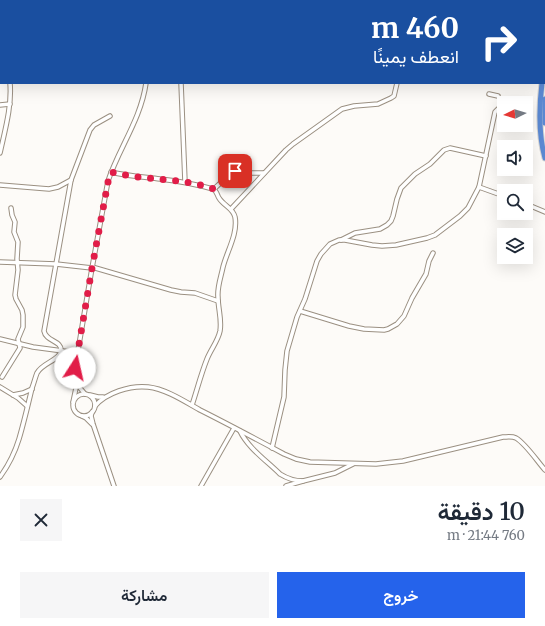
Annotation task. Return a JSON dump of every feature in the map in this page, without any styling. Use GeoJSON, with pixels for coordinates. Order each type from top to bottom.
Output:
{"type":"FeatureCollection","features":[{"type":"Feature","properties":{"kind":"highway"},"geometry":{"type":"LineString","coordinates":[[542,84],[539,110],[545,158]]}},
{"type":"Feature","properties":{"kind":"highway"},"geometry":{"type":"LineString","coordinates":[[545,99],[545,123]]}},
{"type":"Feature","properties":{"kind":"street"},"geometry":{"type":"LineString","coordinates":[[0,153],[10,104],[10,84]]}},
{"type":"Feature","properties":{"kind":"street"},"geometry":{"type":"LineString","coordinates":[[93,424],[73,409],[75,368],[108,182],[141,105],[146,84]]}},
{"type":"Feature","properties":{"kind":"street"},"geometry":{"type":"LineString","coordinates":[[181,84],[185,182]]}},
{"type":"Feature","properties":{"kind":"street"},"geometry":{"type":"LineString","coordinates":[[231,209],[290,147],[339,111],[350,106],[383,103],[393,97],[397,84]]}},
{"type":"Feature","properties":{"kind":"street"},"geometry":{"type":"LineString","coordinates":[[489,94],[498,96]]}},
{"type":"Feature","properties":{"kind":"street"},"geometry":{"type":"LineString","coordinates":[[0,105],[10,104]]}},
{"type":"Feature","properties":{"kind":"street"},"geometry":{"type":"LineString","coordinates":[[340,240],[379,246],[396,245],[437,234],[463,214],[469,206],[479,186],[495,112],[497,110]]}},
{"type":"Feature","properties":{"kind":"street"},"geometry":{"type":"LineString","coordinates":[[0,477],[19,440],[36,374],[43,365],[60,355],[61,350],[58,344],[47,338],[44,332],[71,180],[90,130],[94,125],[110,116]]}},
{"type":"Feature","properties":{"kind":"street"},"geometry":{"type":"LineString","coordinates":[[272,448],[284,397],[287,354],[293,330],[320,256],[333,242],[355,233],[380,229],[387,225],[393,216],[401,188],[415,174],[430,164],[444,150],[450,148],[486,156]]}},
{"type":"Feature","properties":{"kind":"street"},"geometry":{"type":"LineString","coordinates":[[214,189],[235,171],[246,173],[264,173]]}},
{"type":"Feature","properties":{"kind":"street"},"geometry":{"type":"LineString","coordinates":[[111,172],[128,176],[185,182],[214,189],[221,201],[231,209],[235,217],[235,228],[226,256],[218,292],[220,331],[207,359],[192,405]]}},
{"type":"Feature","properties":{"kind":"street"},"geometry":{"type":"LineString","coordinates":[[0,185],[51,189],[71,180]]}},
{"type":"Feature","properties":{"kind":"street"},"geometry":{"type":"LineString","coordinates":[[479,186],[497,193]]}},
{"type":"Feature","properties":{"kind":"street"},"geometry":{"type":"LineString","coordinates":[[533,207],[545,212]]}},
{"type":"Feature","properties":{"kind":"street"},"geometry":{"type":"LineString","coordinates":[[2,377],[20,348],[18,339],[23,326],[22,310],[15,295],[18,270],[18,241],[14,232],[15,222],[11,208]]}},
{"type":"Feature","properties":{"kind":"street"},"geometry":{"type":"LineString","coordinates":[[300,311],[349,326],[364,329],[388,329],[404,316],[412,298],[426,274],[429,261],[433,253]]}},
{"type":"Feature","properties":{"kind":"street"},"geometry":{"type":"LineString","coordinates":[[0,262],[92,267],[178,292],[195,293],[218,300]]}},
{"type":"Feature","properties":{"kind":"street"},"geometry":{"type":"LineString","coordinates":[[0,339],[33,347],[78,353]]}},
{"type":"Feature","properties":{"kind":"street"},"geometry":{"type":"LineString","coordinates":[[75,380],[80,388],[93,399],[93,424],[114,486]]}},
{"type":"Feature","properties":{"kind":"street"},"geometry":{"type":"LineString","coordinates":[[0,387],[14,395],[27,406]]}},
{"type":"Feature","properties":{"kind":"street"},"geometry":{"type":"LineString","coordinates":[[73,402],[77,396],[87,394],[104,397],[124,390],[139,387],[162,390],[284,454],[296,459],[310,462],[353,464],[397,462],[508,437],[514,438],[521,443],[545,470]]}},
{"type":"Feature","properties":{"kind":"street"},"geometry":{"type":"LineString","coordinates":[[14,395],[32,389]]}},
{"type":"Feature","properties":{"kind":"street"},"geometry":{"type":"LineString","coordinates":[[94,406],[104,397]]}},
{"type":"Feature","properties":{"kind":"street"},"geometry":{"type":"LineString","coordinates":[[81,415],[88,415],[92,412]]}},
{"type":"Feature","properties":{"kind":"street"},"geometry":{"type":"LineString","coordinates":[[201,486],[234,428]]}},
{"type":"Feature","properties":{"kind":"street"},"geometry":{"type":"LineString","coordinates":[[239,430],[250,447],[280,474],[293,480],[303,481]]}},
{"type":"Feature","properties":{"kind":"street"},"geometry":{"type":"LineString","coordinates":[[286,486],[335,473],[353,464]]}},
{"type":"Feature","properties":{"kind":"route"},"geometry":{"type":"LineString","coordinates":[[75,368],[111,172],[128,176],[185,182],[214,189],[235,171]]}}]}
